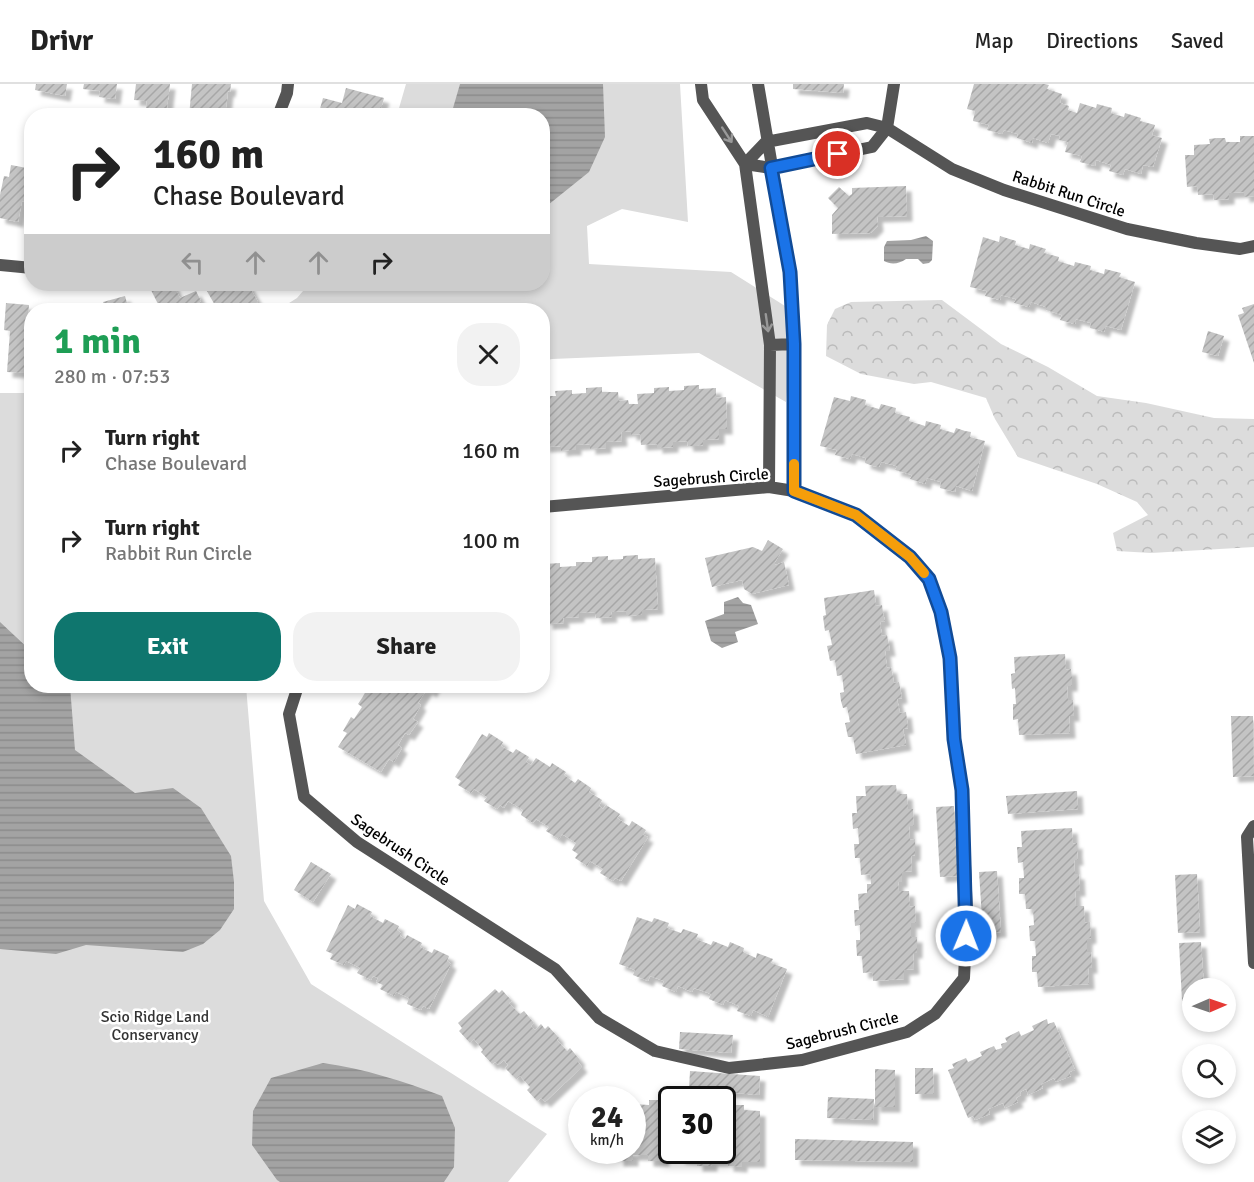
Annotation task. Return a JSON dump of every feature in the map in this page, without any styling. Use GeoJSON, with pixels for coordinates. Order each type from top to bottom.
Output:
{"type":"FeatureCollection","features":[{"type":"Feature","properties":{"kind":"street"},"geometry":{"type":"LineString","coordinates":[[281,108],[288,84]]}},
{"type":"Feature","properties":{"kind":"street"},"geometry":{"type":"LineString","coordinates":[[701,84],[703,100],[745,164],[770,345],[769,487]]}},
{"type":"Feature","properties":{"kind":"street"},"geometry":{"type":"LineString","coordinates":[[758,84],[766,142],[790,272],[794,344],[794,491]]}},
{"type":"Feature","properties":{"kind":"street"},"geometry":{"type":"LineString","coordinates":[[745,164],[771,168],[872,147],[887,129],[894,84]]}},
{"type":"Feature","properties":{"kind":"street","name":"Rabbit Run Circle"},"geometry":{"type":"LineString","coordinates":[[766,142],[867,123],[887,129],[952,169],[1004,190],[1127,229],[1240,249],[1254,246]]}},
{"type":"Feature","properties":{"kind":"street"},"geometry":{"type":"LineString","coordinates":[[745,164],[766,142]]}},
{"type":"Feature","properties":{"kind":"street"},"geometry":{"type":"LineString","coordinates":[[0,265],[24,267]]}},
{"type":"Feature","properties":{"kind":"street"},"geometry":{"type":"LineString","coordinates":[[770,345],[794,344]]}},
{"type":"Feature","properties":{"kind":"street","name":"Sagebrush Circle"},"geometry":{"type":"LineString","coordinates":[[296,693],[289,714],[304,797],[357,842],[555,969],[599,1018],[655,1051],[729,1068],[802,1060],[907,1032],[935,1014],[964,978],[967,915],[962,790],[954,739],[950,658],[943,623],[929,579],[910,557],[856,515],[794,491],[769,487],[550,506]]}},
{"type":"Feature","properties":{"kind":"street"},"geometry":{"type":"LineString","coordinates":[[1254,826],[1246,837],[1254,963]]}},
{"type":"Feature","properties":{"kind":"green space"},"geometry":{"type":"Polygon","coordinates":[[[406,84],[680,84],[688,222],[622,209],[587,226],[589,264],[731,272],[793,311],[786,402],[699,353],[550,359],[550,303],[289,303],[303,291],[550,291],[550,108],[399,108],[406,84]]]}},
{"type":"Feature","properties":{"kind":"green space"},"geometry":{"type":"Polygon","coordinates":[[[942,300],[1001,344],[1048,367],[1097,396],[1146,403],[1214,418],[1254,419],[1254,547],[1151,553],[1117,551],[1113,533],[1148,515],[1137,502],[1097,484],[1018,457],[995,419],[986,398],[931,382],[914,384],[861,374],[826,356],[827,325],[835,309],[851,302],[942,300]]]}},
{"type":"Feature","properties":{"kind":"green space","name":"Scio Ridge Land Conservancy"},"geometry":{"type":"Polygon","coordinates":[[[0,393],[24,393],[24,693],[247,693],[264,901],[311,984],[547,1134],[508,1182],[0,1182],[0,393]]]}},
{"type":"Feature","properties":{"kind":"shaded area"},"geometry":{"type":"Polygon","coordinates":[[[460,84],[603,84],[605,137],[589,172],[550,203],[550,108],[453,108],[460,84]]]}},
{"type":"Feature","properties":{"kind":"shaded area"},"geometry":{"type":"Polygon","coordinates":[[[926,236],[933,241],[932,260],[929,263],[923,264],[918,259],[906,259],[895,263],[884,261],[884,247],[887,241],[911,240],[926,236]]]}},
{"type":"Feature","properties":{"kind":"shaded area"},"geometry":{"type":"Polygon","coordinates":[[[738,597],[743,603],[751,605],[758,624],[735,632],[738,642],[722,648],[711,641],[705,621],[724,614],[724,602],[738,597]]]}},
{"type":"Feature","properties":{"kind":"shaded area"},"geometry":{"type":"Polygon","coordinates":[[[0,622],[24,644],[24,693],[71,693],[75,750],[135,793],[173,788],[201,808],[231,856],[234,909],[220,930],[203,944],[183,952],[86,945],[56,954],[0,949],[0,622]]]}},
{"type":"Feature","properties":{"kind":"shaded area"},"geometry":{"type":"Polygon","coordinates":[[[323,1063],[384,1076],[442,1096],[455,1128],[454,1167],[444,1182],[280,1182],[277,1180],[252,1145],[253,1111],[271,1078],[323,1063]]]}},
{"type":"Feature","properties":{"kind":"building"},"geometry":{"type":"Polygon","coordinates":[[[36,84],[67,84],[65,96],[35,90],[36,84]]]}},
{"type":"Feature","properties":{"kind":"building"},"geometry":{"type":"Polygon","coordinates":[[[84,84],[117,84],[115,99],[99,97],[100,91],[83,89],[84,84]]]}},
{"type":"Feature","properties":{"kind":"building"},"geometry":{"type":"Polygon","coordinates":[[[136,84],[170,84],[167,108],[146,108],[147,101],[134,100],[136,84]]]}},
{"type":"Feature","properties":{"kind":"building"},"geometry":{"type":"Polygon","coordinates":[[[192,84],[231,84],[226,108],[190,108],[192,84]]]}},
{"type":"Feature","properties":{"kind":"building"},"geometry":{"type":"Polygon","coordinates":[[[793,84],[844,84],[843,93],[793,89],[793,84]]]}},
{"type":"Feature","properties":{"kind":"building"},"geometry":{"type":"Polygon","coordinates":[[[974,84],[1045,84],[1049,85],[1047,89],[1062,94],[1060,103],[1069,106],[1068,110],[1077,113],[1080,103],[1096,108],[1097,104],[1112,108],[1111,113],[1124,117],[1125,113],[1141,118],[1140,121],[1155,125],[1152,135],[1162,138],[1153,167],[1143,165],[1141,174],[1125,169],[1123,175],[1109,171],[1111,165],[1096,160],[1095,166],[1080,162],[1082,156],[1065,152],[1068,142],[1059,140],[1060,136],[1051,134],[1048,143],[1033,138],[1032,143],[1017,138],[1018,134],[1004,130],[1002,134],[987,130],[989,125],[973,121],[975,111],[967,109],[974,84]]]}},
{"type":"Feature","properties":{"kind":"building"},"geometry":{"type":"Polygon","coordinates":[[[346,88],[384,98],[381,108],[320,108],[323,98],[342,103],[346,88]]]}},
{"type":"Feature","properties":{"kind":"building"},"geometry":{"type":"Polygon","coordinates":[[[1240,136],[1254,136],[1254,196],[1244,197],[1244,192],[1229,193],[1229,199],[1214,200],[1213,194],[1198,195],[1197,186],[1187,187],[1185,155],[1194,155],[1194,145],[1210,144],[1209,139],[1217,138],[1225,138],[1226,142],[1240,142],[1240,136]]]}},
{"type":"Feature","properties":{"kind":"building"},"geometry":{"type":"Polygon","coordinates":[[[11,165],[24,167],[24,201],[22,201],[18,222],[0,218],[0,195],[4,176],[9,177],[11,165]]]}},
{"type":"Feature","properties":{"kind":"building"},"geometry":{"type":"Polygon","coordinates":[[[906,186],[907,216],[877,217],[878,226],[871,233],[832,234],[832,215],[838,208],[828,198],[839,187],[849,196],[852,194],[852,188],[906,186]]]}},
{"type":"Feature","properties":{"kind":"building"},"geometry":{"type":"Polygon","coordinates":[[[1000,236],[1016,241],[1015,245],[1029,249],[1030,244],[1046,249],[1044,253],[1059,257],[1058,261],[1074,266],[1075,262],[1091,266],[1090,270],[1104,274],[1105,269],[1121,273],[1119,277],[1135,282],[1121,330],[1106,326],[1104,332],[1090,328],[1091,323],[1076,319],[1075,324],[1067,322],[1060,320],[1062,315],[1046,310],[1046,307],[1031,302],[1029,307],[1014,303],[1016,299],[1001,295],[1000,300],[985,296],[987,291],[970,287],[983,237],[999,242],[1000,236]]]}},
{"type":"Feature","properties":{"kind":"building"},"geometry":{"type":"Polygon","coordinates":[[[152,291],[176,291],[180,298],[196,291],[201,301],[198,303],[158,303],[152,291]]]}},
{"type":"Feature","properties":{"kind":"building"},"geometry":{"type":"Polygon","coordinates":[[[207,291],[252,291],[258,302],[256,303],[214,303],[207,291]]]}},
{"type":"Feature","properties":{"kind":"building"},"geometry":{"type":"Polygon","coordinates":[[[125,296],[127,303],[103,303],[125,296]]]}},
{"type":"Feature","properties":{"kind":"building"},"geometry":{"type":"Polygon","coordinates":[[[6,303],[24,305],[24,373],[7,372],[10,331],[4,330],[6,303]]]}},
{"type":"Feature","properties":{"kind":"building"},"geometry":{"type":"Polygon","coordinates":[[[1254,304],[1254,363],[1238,315],[1244,313],[1242,308],[1254,304]]]}},
{"type":"Feature","properties":{"kind":"building"},"geometry":{"type":"Polygon","coordinates":[[[1208,331],[1224,336],[1218,356],[1202,352],[1208,331]]]}},
{"type":"Feature","properties":{"kind":"building"},"geometry":{"type":"Polygon","coordinates":[[[699,385],[699,389],[716,388],[716,398],[726,397],[727,429],[719,429],[719,439],[703,440],[703,445],[697,446],[688,446],[687,441],[673,442],[673,447],[657,448],[657,444],[641,445],[640,434],[631,435],[631,431],[621,432],[622,441],[606,442],[606,448],[590,449],[590,444],[576,445],[576,450],[561,451],[561,446],[550,447],[550,396],[556,396],[555,391],[572,390],[572,394],[586,393],[586,388],[602,387],[602,392],[618,392],[619,401],[628,400],[629,404],[638,404],[637,394],[654,393],[654,388],[669,387],[669,391],[684,390],[684,386],[699,385]]]}},
{"type":"Feature","properties":{"kind":"building"},"geometry":{"type":"Polygon","coordinates":[[[851,396],[866,400],[865,405],[879,409],[881,404],[896,408],[895,413],[910,417],[909,421],[925,426],[926,421],[941,425],[940,429],[954,433],[956,428],[971,432],[970,437],[985,441],[972,491],[956,486],[955,492],[940,488],[941,482],[927,478],[925,484],[910,479],[912,475],[895,470],[897,466],[881,462],[879,467],[873,466],[865,463],[866,458],[852,454],[850,459],[835,455],[837,450],[820,446],[834,397],[850,401],[851,396]]]}},
{"type":"Feature","properties":{"kind":"building"},"geometry":{"type":"Polygon","coordinates":[[[768,540],[783,549],[775,565],[784,562],[789,585],[752,594],[744,589],[742,580],[712,587],[705,558],[753,547],[762,551],[768,540]]]}},
{"type":"Feature","properties":{"kind":"building"},"geometry":{"type":"Polygon","coordinates":[[[638,555],[638,559],[655,558],[658,609],[642,610],[642,615],[626,616],[626,611],[611,612],[612,617],[596,618],[595,612],[579,613],[579,617],[563,618],[564,623],[550,624],[550,564],[560,563],[560,567],[576,566],[576,562],[592,562],[592,557],[608,556],[608,560],[623,559],[623,556],[638,555]]]}},
{"type":"Feature","properties":{"kind":"building"},"geometry":{"type":"Polygon","coordinates":[[[874,590],[876,606],[882,605],[885,621],[880,622],[882,636],[887,635],[890,651],[885,651],[887,668],[891,667],[894,683],[899,682],[902,698],[897,699],[900,713],[906,712],[908,728],[903,729],[906,745],[856,754],[853,737],[848,737],[845,723],[850,722],[847,707],[843,708],[841,701],[840,693],[844,692],[842,675],[837,676],[835,660],[830,661],[827,646],[832,645],[829,630],[825,631],[824,598],[874,590]]]}},
{"type":"Feature","properties":{"kind":"building"},"geometry":{"type":"Polygon","coordinates":[[[1065,654],[1066,670],[1071,669],[1072,678],[1072,686],[1067,686],[1068,700],[1073,700],[1074,716],[1069,716],[1070,733],[1019,735],[1018,719],[1013,720],[1013,704],[1016,704],[1011,674],[1015,673],[1014,657],[1065,654]]]}},
{"type":"Feature","properties":{"kind":"building"},"geometry":{"type":"Polygon","coordinates":[[[365,693],[424,693],[418,703],[421,705],[413,719],[418,722],[409,735],[405,733],[398,745],[402,748],[394,762],[389,759],[381,772],[338,747],[347,733],[343,731],[351,717],[354,719],[362,707],[358,704],[365,693]]]}},
{"type":"Feature","properties":{"kind":"building"},"geometry":{"type":"Polygon","coordinates":[[[1231,716],[1253,716],[1254,776],[1233,777],[1231,716]]]}},
{"type":"Feature","properties":{"kind":"building"},"geometry":{"type":"Polygon","coordinates":[[[489,733],[503,742],[501,746],[513,753],[516,749],[529,757],[526,762],[531,765],[536,758],[550,767],[552,763],[566,772],[564,775],[575,783],[578,779],[591,788],[589,792],[602,800],[599,806],[603,809],[606,805],[620,814],[617,818],[629,826],[632,821],[646,830],[643,835],[648,837],[621,881],[615,878],[613,881],[600,873],[603,869],[590,861],[587,866],[575,858],[578,854],[572,850],[576,843],[562,834],[559,839],[554,836],[546,831],[549,827],[536,819],[533,823],[521,815],[523,810],[508,801],[504,808],[500,805],[497,809],[484,801],[487,797],[474,789],[471,793],[458,785],[461,781],[455,777],[482,734],[487,737],[489,733]]]}},
{"type":"Feature","properties":{"kind":"building"},"geometry":{"type":"Polygon","coordinates":[[[896,785],[897,794],[907,794],[908,809],[913,809],[914,826],[909,826],[910,840],[915,839],[915,855],[911,856],[912,871],[902,872],[902,882],[898,882],[899,891],[909,891],[910,907],[915,906],[916,923],[911,923],[911,937],[917,937],[917,953],[913,953],[914,969],[904,970],[904,979],[873,981],[872,972],[863,973],[862,956],[857,956],[856,940],[860,940],[860,925],[855,926],[854,910],[859,910],[858,894],[867,893],[867,884],[871,884],[870,874],[861,875],[860,858],[855,858],[854,844],[859,844],[858,828],[853,829],[852,813],[857,813],[856,796],[866,796],[865,786],[896,785]]]}},
{"type":"Feature","properties":{"kind":"building"},"geometry":{"type":"Polygon","coordinates":[[[1077,791],[1078,809],[1008,814],[1006,796],[1077,791]]]}},
{"type":"Feature","properties":{"kind":"building"},"geometry":{"type":"Polygon","coordinates":[[[954,806],[958,876],[940,877],[936,807],[954,806]]]}},
{"type":"Feature","properties":{"kind":"building"},"geometry":{"type":"Polygon","coordinates":[[[1072,828],[1073,844],[1077,843],[1078,860],[1074,860],[1075,874],[1079,874],[1080,891],[1075,891],[1076,906],[1084,906],[1085,923],[1090,922],[1091,938],[1087,939],[1087,952],[1091,952],[1092,968],[1088,968],[1089,984],[1038,987],[1037,972],[1032,972],[1032,956],[1036,956],[1035,941],[1030,941],[1029,926],[1034,925],[1033,909],[1026,909],[1025,894],[1019,894],[1019,878],[1024,878],[1023,862],[1018,863],[1017,847],[1022,847],[1021,831],[1072,828]]]}},
{"type":"Feature","properties":{"kind":"building"},"geometry":{"type":"Polygon","coordinates":[[[311,862],[331,874],[313,902],[294,890],[311,862]]]}},
{"type":"Feature","properties":{"kind":"building"},"geometry":{"type":"Polygon","coordinates":[[[997,871],[1001,932],[983,933],[979,872],[997,871]]]}},
{"type":"Feature","properties":{"kind":"building"},"geometry":{"type":"Polygon","coordinates":[[[1197,874],[1200,932],[1178,933],[1175,875],[1197,874]]]}},
{"type":"Feature","properties":{"kind":"building"},"geometry":{"type":"Polygon","coordinates":[[[357,904],[372,912],[370,916],[383,923],[385,919],[399,926],[397,930],[405,939],[407,935],[422,943],[420,947],[432,953],[434,949],[449,956],[447,961],[451,964],[429,1009],[423,1006],[421,1010],[407,1004],[409,998],[396,992],[394,996],[380,989],[383,985],[376,982],[378,978],[373,976],[371,980],[357,973],[360,968],[346,961],[344,965],[330,959],[333,954],[326,951],[348,905],[355,909],[357,904]]]}},
{"type":"Feature","properties":{"kind":"building"},"geometry":{"type":"Polygon","coordinates":[[[637,917],[652,922],[654,918],[669,923],[667,928],[681,933],[683,929],[698,934],[696,939],[711,945],[713,941],[728,947],[730,942],[744,948],[743,952],[756,958],[757,953],[773,959],[771,963],[787,969],[768,1017],[753,1010],[751,1016],[737,1011],[739,1006],[725,1000],[723,1005],[709,999],[711,994],[694,988],[692,992],[678,986],[676,992],[662,986],[664,981],[650,976],[648,981],[633,975],[635,970],[619,964],[637,917]]]}},
{"type":"Feature","properties":{"kind":"building"},"geometry":{"type":"Polygon","coordinates":[[[1201,942],[1203,978],[1182,978],[1182,1001],[1179,943],[1201,942]]]}},
{"type":"Feature","properties":{"kind":"building"},"geometry":{"type":"Polygon","coordinates":[[[495,989],[499,993],[502,990],[512,1001],[509,1003],[520,1014],[524,1011],[534,1023],[531,1026],[535,1030],[541,1024],[545,1029],[548,1026],[567,1051],[570,1048],[580,1060],[578,1062],[582,1067],[545,1102],[541,1098],[537,1101],[527,1090],[530,1087],[520,1076],[516,1079],[505,1068],[508,1065],[504,1060],[498,1065],[495,1062],[492,1064],[481,1052],[483,1050],[474,1039],[470,1043],[459,1031],[462,1028],[458,1023],[495,989]]]}},
{"type":"Feature","properties":{"kind":"building"},"geometry":{"type":"Polygon","coordinates":[[[1047,1019],[1048,1024],[1054,1022],[1075,1070],[1069,1072],[1071,1076],[1056,1082],[1054,1078],[1041,1084],[1043,1088],[1028,1095],[1026,1089],[1016,1098],[1018,1102],[1005,1108],[1003,1103],[988,1109],[990,1114],[975,1120],[973,1116],[968,1118],[948,1070],[954,1068],[952,1064],[966,1058],[968,1062],[982,1056],[980,1052],[994,1046],[996,1050],[1002,1048],[1001,1044],[1007,1042],[1005,1038],[1019,1031],[1021,1036],[1034,1030],[1032,1026],[1047,1019]]]}},
{"type":"Feature","properties":{"kind":"building"},"geometry":{"type":"Polygon","coordinates":[[[680,1032],[733,1035],[731,1053],[679,1049],[680,1032]]]}},
{"type":"Feature","properties":{"kind":"building"},"geometry":{"type":"Polygon","coordinates":[[[915,1068],[933,1068],[934,1094],[915,1094],[915,1068]]]}},
{"type":"Feature","properties":{"kind":"building"},"geometry":{"type":"Polygon","coordinates":[[[875,1069],[895,1070],[895,1107],[875,1107],[875,1069]]]}},
{"type":"Feature","properties":{"kind":"building"},"geometry":{"type":"Polygon","coordinates":[[[690,1071],[760,1076],[759,1095],[736,1093],[736,1086],[689,1086],[690,1071]]]}},
{"type":"Feature","properties":{"kind":"building"},"geometry":{"type":"Polygon","coordinates":[[[828,1097],[874,1099],[873,1120],[827,1118],[828,1097]]]}},
{"type":"Feature","properties":{"kind":"building"},"geometry":{"type":"Polygon","coordinates":[[[649,1100],[658,1100],[658,1161],[648,1161],[648,1155],[646,1155],[646,1105],[649,1105],[649,1100]]]}},
{"type":"Feature","properties":{"kind":"building"},"geometry":{"type":"Polygon","coordinates":[[[736,1105],[744,1105],[744,1110],[760,1111],[760,1162],[742,1162],[742,1167],[728,1166],[728,1164],[736,1164],[736,1105]]]}},
{"type":"Feature","properties":{"kind":"building"},"geometry":{"type":"Polygon","coordinates":[[[795,1139],[913,1142],[913,1162],[795,1160],[795,1139]]]}},
{"type":"Feature","properties":{"kind":"building"},"geometry":{"type":"Polygon","coordinates":[[[697,1164],[712,1164],[712,1166],[697,1166],[697,1164]]]}},
{"type":"Feature","properties":{"kind":"slow traffic"},"geometry":{"type":"LineString","coordinates":[[794,464],[794,491],[856,515],[910,557],[924,573]]}},
{"type":"Feature","properties":{"kind":"route"},"geometry":{"type":"LineString","coordinates":[[838,154],[771,168],[790,272],[794,344],[794,491],[856,515],[910,557],[929,579],[941,612],[950,658],[954,739],[962,790],[966,936]]}}]}
